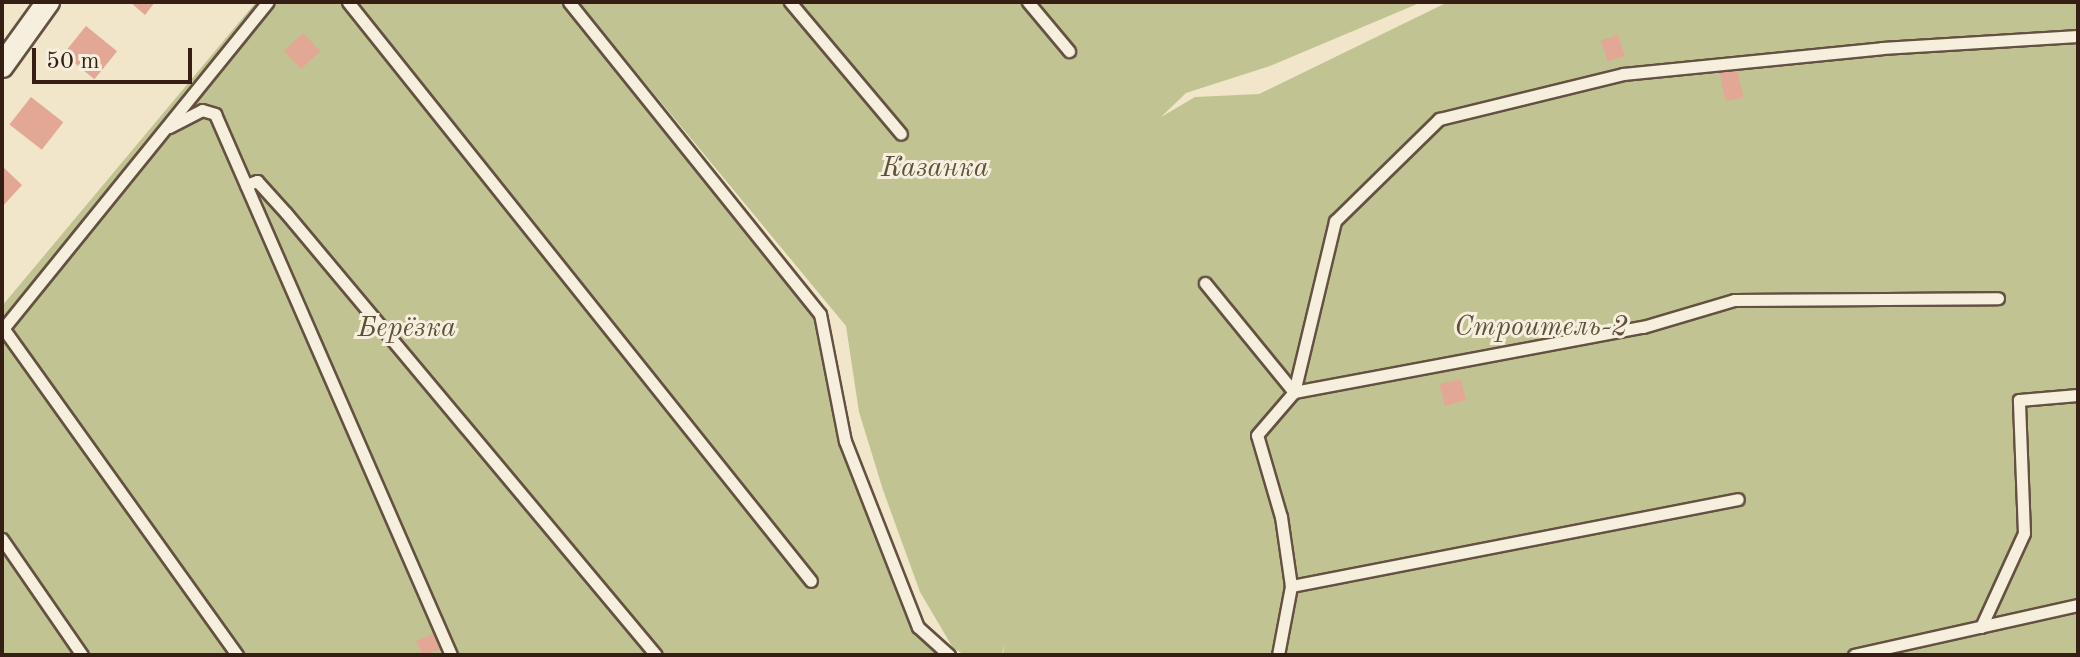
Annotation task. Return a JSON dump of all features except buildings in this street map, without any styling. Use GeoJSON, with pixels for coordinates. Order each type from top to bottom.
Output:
{"type":"FeatureCollection","features":[{"type":"Feature","properties":{"kind":"street"},"geometry":{"type":"LineString","coordinates":[[2,66],[48,2]]}},
{"type":"Feature","properties":{"kind":"lane"},"geometry":{"type":"LineString","coordinates":[[237,655],[2,329],[268,2]]}},
{"type":"Feature","properties":{"kind":"lane"},"geometry":{"type":"LineString","coordinates":[[348,2],[811,581]]}},
{"type":"Feature","properties":{"kind":"lane"},"geometry":{"type":"LineString","coordinates":[[569,2],[820,314],[845,441],[918,627],[949,655]]}},
{"type":"Feature","properties":{"kind":"lane"},"geometry":{"type":"LineString","coordinates":[[790,2],[901,134]]}},
{"type":"Feature","properties":{"kind":"lane"},"geometry":{"type":"LineString","coordinates":[[1028,2],[1069,51]]}},
{"type":"Feature","properties":{"kind":"lane"},"geometry":{"type":"LineString","coordinates":[[1278,655],[1291,586],[1281,517],[1257,435],[1294,392],[1335,221],[1439,119],[1623,74],[1882,48],[2078,36]]}},
{"type":"Feature","properties":{"kind":"lane"},"geometry":{"type":"LineString","coordinates":[[169,127],[202,110],[215,114],[246,185],[250,206],[451,655]]}},
{"type":"Feature","properties":{"kind":"lane"},"geometry":{"type":"LineString","coordinates":[[246,185],[257,181],[286,213],[656,655]]}},
{"type":"Feature","properties":{"kind":"lane"},"geometry":{"type":"LineString","coordinates":[[1205,283],[1294,392]]}},
{"type":"Feature","properties":{"kind":"lane"},"geometry":{"type":"LineString","coordinates":[[1294,392],[1643,327],[1734,300],[1998,298]]}},
{"type":"Feature","properties":{"kind":"lane"},"geometry":{"type":"LineString","coordinates":[[1981,627],[2024,533],[2019,400],[2078,395]]}},
{"type":"Feature","properties":{"kind":"lane"},"geometry":{"type":"LineString","coordinates":[[1291,586],[1738,499]]}},
{"type":"Feature","properties":{"kind":"lane"},"geometry":{"type":"LineString","coordinates":[[2,539],[82,655]]}},
{"type":"Feature","properties":{"kind":"lane"},"geometry":{"type":"LineString","coordinates":[[1854,655],[2078,605]]}},
{"type":"Feature","properties":{"kind":"green space","name":"Берёзка"},"geometry":{"type":"Polygon","coordinates":[[[256,2],[563,2],[831,337],[851,449],[928,639],[946,655],[2,655],[2,306],[256,2]]]}},
{"type":"Feature","properties":{"kind":"green space","name":"Строитель-2"},"geometry":{"type":"Polygon","coordinates":[[[578,2],[1422,2],[1270,66],[1186,93],[1161,117],[1195,97],[1259,94],[1448,2],[2078,2],[2078,655],[1003,655],[1004,644],[1002,655],[965,655],[953,648],[920,592],[883,490],[859,412],[846,326],[578,2]]]}},
{"type":"Feature","properties":{"kind":"park label","name":"Казанка"},"geometry":{"type":"Point","coordinates":[935,169]}}]}
